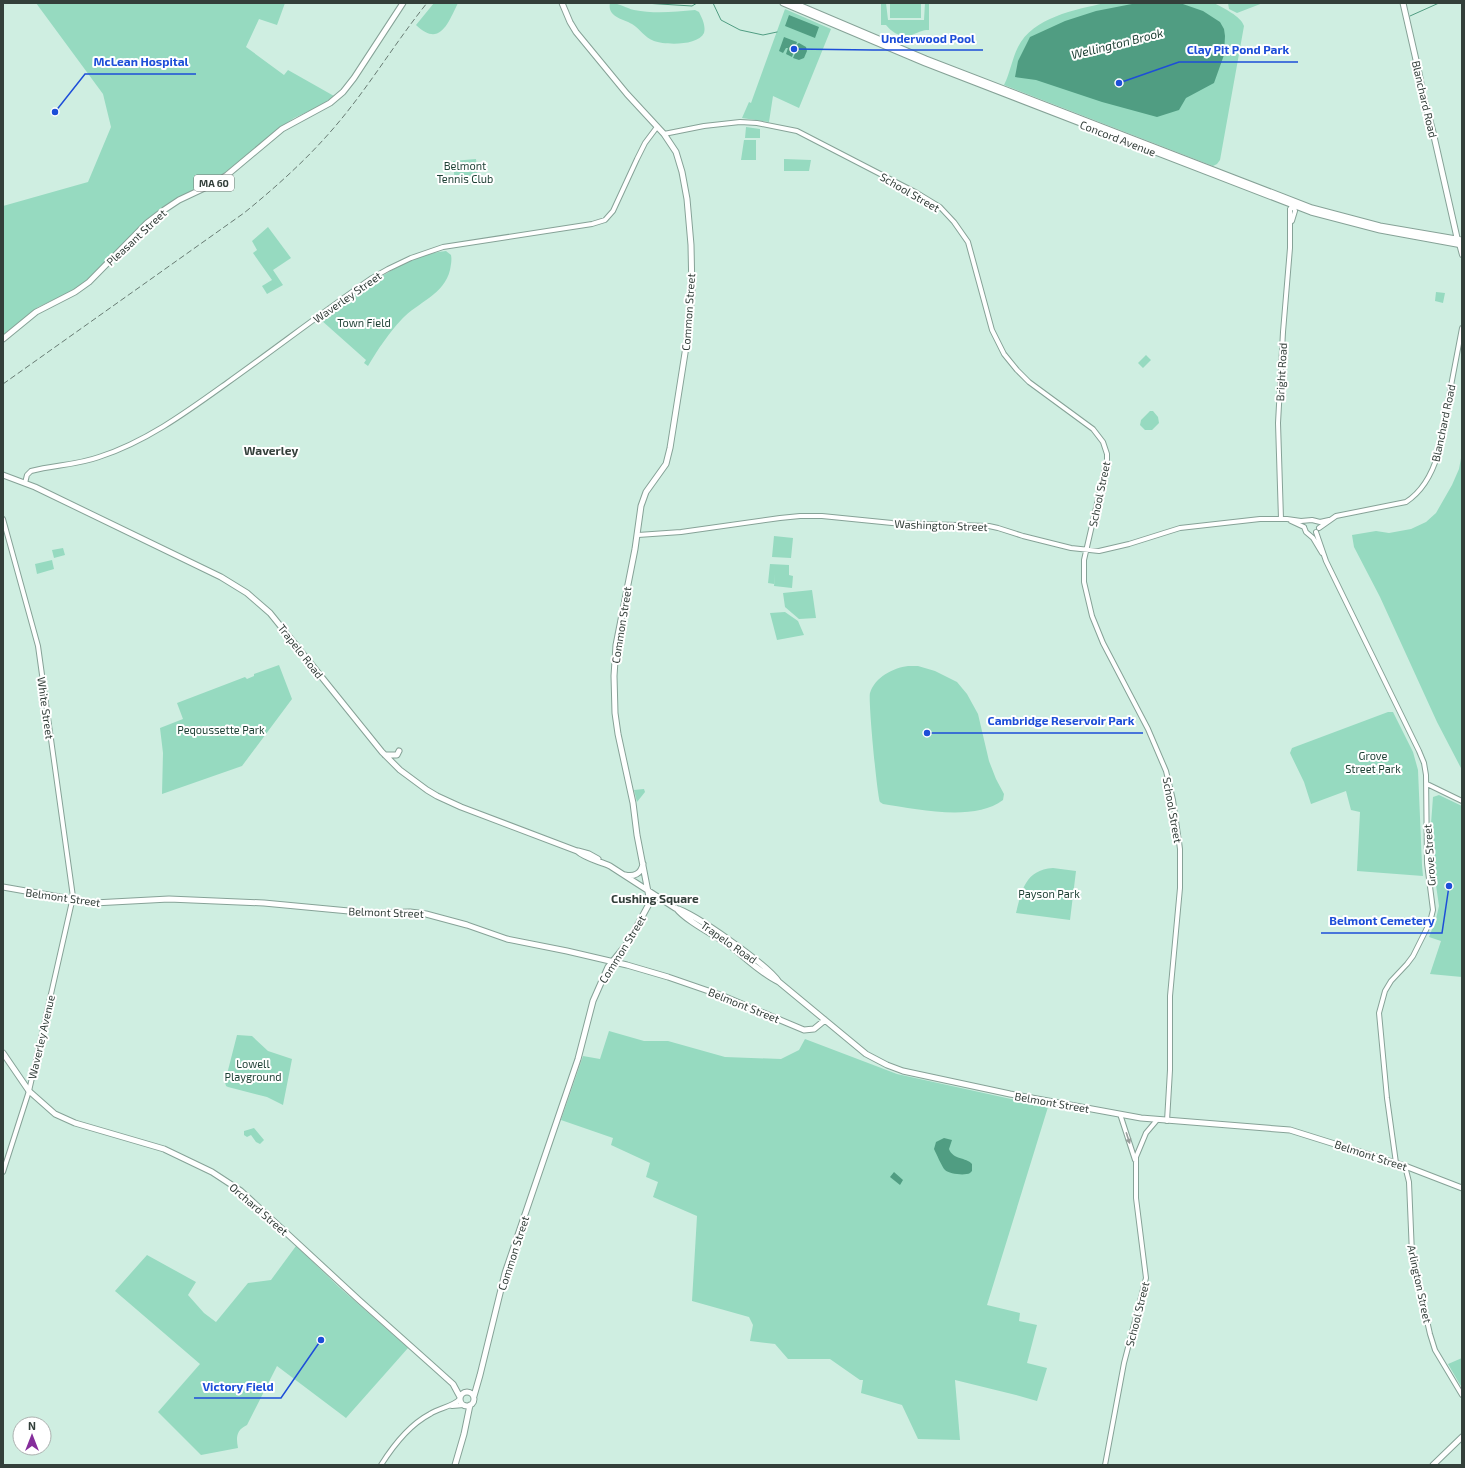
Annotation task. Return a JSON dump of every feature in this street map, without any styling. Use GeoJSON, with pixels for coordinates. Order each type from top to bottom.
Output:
{"type":"FeatureCollection","features":[{"type":"Feature","properties":{"kind":"main road","name":"Pleasant Street"},"geometry":{"type":"LineString","coordinates":[[3,339],[36,312],[75,292],[89,282],[147,223],[164,210],[182,198],[213,184],[226,176],[282,129],[324,107],[337,98],[354,78],[403,3]]}},
{"type":"Feature","properties":{"kind":"main road","name":"Common Street"},"geometry":{"type":"LineString","coordinates":[[474,1396],[508,1263],[578,1059],[592,1004],[602,979],[629,942],[650,901],[633,803],[617,729],[614,676],[617,639],[638,535],[643,499],[652,482],[666,464],[670,448],[688,334],[692,293],[691,245],[687,199],[682,172],[676,152],[664,134],[656,127],[601,64],[581,38],[570,22],[562,3]]}},
{"type":"Feature","properties":{"kind":"main road","name":"Concord Avenue"},"geometry":{"type":"LineString","coordinates":[[783,3],[924,63],[1075,119]]}},
{"type":"Feature","properties":{"kind":"main road","name":"Concord Avenue"},"geometry":{"type":"LineString","coordinates":[[794,3],[926,59],[1105,131],[1312,210],[1380,226],[1460,242]]}},
{"type":"Feature","properties":{"kind":"main road","name":"Blanchard Road"},"geometry":{"type":"LineString","coordinates":[[1403,3],[1423,95],[1460,242]]}},
{"type":"Feature","properties":{"kind":"main road","name":"Trapelo Road"},"geometry":{"type":"LineString","coordinates":[[3,475],[25,483],[225,580],[247,593],[279,622],[385,755],[412,780],[448,802],[577,851],[589,858],[599,860],[625,875],[675,908],[681,914],[779,982],[825,1020]]}},
{"type":"Feature","properties":{"kind":"main road"},"geometry":{"type":"LineString","coordinates":[[385,755],[396,755],[399,751]]}},
{"type":"Feature","properties":{"kind":"main road"},"geometry":{"type":"LineString","coordinates":[[625,875],[632,876],[638,874],[643,863]]}},
{"type":"Feature","properties":{"kind":"main road","name":"Belmont Street"},"geometry":{"type":"LineString","coordinates":[[3,887],[101,904],[169,899],[264,903],[370,913],[418,913],[430,915],[467,925],[511,940],[555,948],[613,962],[708,990],[804,1030],[814,1029],[820,1026],[825,1020],[866,1054],[898,1069],[1010,1094],[1157,1120],[1290,1130],[1405,1166],[1462,1188]]}},
{"type":"Feature","properties":{"kind":"main road","name":"Orchard Street"},"geometry":{"type":"LineString","coordinates":[[3,1053],[29,1092],[52,1111],[66,1120],[164,1149],[199,1165],[235,1187],[252,1200],[359,1300],[453,1384],[467,1392]]}},
{"type":"Feature","properties":{"kind":"main road"},"geometry":{"type":"LineString","coordinates":[[467,1420],[464,1405],[460,1398],[462,1394],[478,1383]]}},
{"type":"Feature","properties":{"kind":"main road","name":"Orchard Street"},"geometry":{"type":"LineString","coordinates":[[453,1384],[460,1398]]}},
{"type":"Feature","properties":{"kind":"main road"},"geometry":{"type":"LineString","coordinates":[[455,1465],[464,1434],[470,1405],[473,1402],[474,1396],[467,1392]]}},
{"type":"Feature","properties":{"kind":"main road"},"geometry":{"type":"LineString","coordinates":[[464,1405],[470,1405]]}},
{"type":"Feature","properties":{"kind":"main road"},"geometry":{"type":"LineString","coordinates":[[1433,1465],[1462,1437]]}},
{"type":"Feature","properties":{"kind":"street","name":"School Street"},"geometry":{"type":"LineString","coordinates":[[664,134],[689,128],[736,122],[757,123],[797,131],[917,193],[940,207],[948,214],[968,242],[992,330],[1004,354],[1029,382],[1094,429],[1105,446],[1107,460],[1105,473],[1086,550],[1084,560],[1084,577],[1092,616],[1103,642],[1158,750],[1170,785],[1176,815],[1180,849],[1181,882],[1170,996],[1170,1070],[1167,1121]]}},
{"type":"Feature","properties":{"kind":"street","name":"Waverley Street"},"geometry":{"type":"LineString","coordinates":[[25,483],[27,475],[31,471],[76,464],[100,457],[158,430],[216,392],[372,278],[398,263],[443,247],[592,224],[605,220],[613,211],[636,159],[656,127]]}},
{"type":"Feature","properties":{"kind":"street","name":"Bright Road"},"geometry":{"type":"LineString","coordinates":[[1281,519],[1278,423],[1290,225],[1295,211],[1293,203]]}},
{"type":"Feature","properties":{"kind":"street","name":"Blanchard Road"},"geometry":{"type":"LineString","coordinates":[[1460,242],[1462,255]]}},
{"type":"Feature","properties":{"kind":"street","name":"Blanchard Road"},"geometry":{"type":"LineString","coordinates":[[1318,530],[1336,516],[1406,502],[1424,485],[1438,454],[1462,328]]}},
{"type":"Feature","properties":{"kind":"street","name":"Washington Street"},"geometry":{"type":"LineString","coordinates":[[638,535],[681,532],[790,516],[822,516],[892,523],[989,526],[1023,536],[1086,550],[1099,551],[1118,547],[1180,528],[1243,521],[1281,519],[1307,521]]}},
{"type":"Feature","properties":{"kind":"street","name":"White Street"},"geometry":{"type":"LineString","coordinates":[[3,519],[38,646],[72,890],[72,900]]}},
{"type":"Feature","properties":{"kind":"street","name":"Washington Street"},"geometry":{"type":"LineString","coordinates":[[1287,519],[1304,527]]}},
{"type":"Feature","properties":{"kind":"street"},"geometry":{"type":"LineString","coordinates":[[1312,520],[1316,522],[1318,530],[1310,534],[1306,532],[1304,527],[1307,521],[1312,520]]}},
{"type":"Feature","properties":{"kind":"street","name":"Blanchard Road"},"geometry":{"type":"LineString","coordinates":[[1316,522],[1329,520]]}},
{"type":"Feature","properties":{"kind":"street","name":"Grove Street"},"geometry":{"type":"LineString","coordinates":[[1318,530],[1323,554]]}},
{"type":"Feature","properties":{"kind":"street","name":"Grove Street"},"geometry":{"type":"LineString","coordinates":[[1310,534],[1323,554],[1425,766],[1427,784],[1427,863],[1433,912],[1430,922],[1411,959],[1386,988],[1379,1013],[1386,1093],[1396,1163]]}},
{"type":"Feature","properties":{"kind":"street"},"geometry":{"type":"LineString","coordinates":[[1427,784],[1462,801]]}},
{"type":"Feature","properties":{"kind":"street","name":"Waverley Avenue"},"geometry":{"type":"LineString","coordinates":[[3,1172],[29,1092],[72,900]]}},
{"type":"Feature","properties":{"kind":"street","name":"School Street"},"geometry":{"type":"LineString","coordinates":[[1120,1114],[1136,1162]]}},
{"type":"Feature","properties":{"kind":"street","name":"School Street"},"geometry":{"type":"LineString","coordinates":[[1105,1465],[1124,1367],[1146,1278],[1138,1216],[1136,1162],[1139,1148],[1146,1133],[1157,1120]]}},
{"type":"Feature","properties":{"kind":"street","name":"Arlington Street"},"geometry":{"type":"LineString","coordinates":[[1405,1166],[1409,1182],[1412,1254],[1430,1332],[1435,1350],[1462,1395]]}},
{"type":"Feature","properties":{"kind":"street"},"geometry":{"type":"LineString","coordinates":[[381,1465],[413,1426],[430,1413],[446,1407],[460,1398]]}},
{"type":"Feature","properties":{"kind":"street"},"geometry":{"type":"LineString","coordinates":[[446,1407],[464,1405]]}},
{"type":"Feature","properties":{"kind":"green space"},"geometry":{"type":"Polygon","coordinates":[[[36,3],[285,3],[277,25],[259,19],[246,47],[284,75],[288,70],[334,96],[322,105],[294,118],[281,127],[218,178],[181,196],[162,208],[145,221],[84,283],[70,292],[38,307],[3,336],[3,206],[88,182],[111,127],[103,94],[36,3]]]}},
{"type":"Feature","properties":{"kind":"green space"},"geometry":{"type":"Polygon","coordinates":[[[434,3],[458,3],[447,25],[437,33],[431,34],[416,25],[434,3]]]}},
{"type":"Feature","properties":{"kind":"green space"},"geometry":{"type":"Polygon","coordinates":[[[610,3],[634,10],[649,12],[695,10],[699,12],[702,19],[704,33],[701,37],[688,42],[673,44],[654,41],[648,38],[632,24],[616,17],[611,11],[610,3]]]}},
{"type":"Feature","properties":{"kind":"green space"},"geometry":{"type":"Polygon","coordinates":[[[881,3],[886,3],[888,20],[924,20],[925,3],[929,3],[929,30],[906,36],[895,33],[886,25],[881,25],[881,3]]]}},
{"type":"Feature","properties":{"kind":"green space"},"geometry":{"type":"Polygon","coordinates":[[[890,3],[921,3],[921,18],[890,18],[890,3]]]}},
{"type":"Feature","properties":{"kind":"green space"},"geometry":{"type":"Polygon","coordinates":[[[1105,3],[1214,3],[1231,13],[1242,22],[1244,26],[1220,160],[1217,164],[1213,166],[1004,85],[1018,47],[1034,28],[1056,16],[1105,3]]]}},
{"type":"Feature","properties":{"kind":"green space"},"geometry":{"type":"Polygon","coordinates":[[[1228,3],[1263,3],[1237,13],[1229,9],[1228,3]]]}},
{"type":"Feature","properties":{"kind":"green space"},"geometry":{"type":"Polygon","coordinates":[[[785,9],[831,29],[799,108],[773,96],[769,122],[742,118],[749,102],[751,103],[785,9]]]}},
{"type":"Feature","properties":{"kind":"green space"},"geometry":{"type":"Polygon","coordinates":[[[746,127],[760,129],[760,138],[745,138],[746,127]]]}},
{"type":"Feature","properties":{"kind":"green space"},"geometry":{"type":"Polygon","coordinates":[[[744,140],[756,140],[756,160],[741,160],[744,140]]]}},
{"type":"Feature","properties":{"kind":"green space","name":"Belmont Tennis Club"},"geometry":{"type":"Polygon","coordinates":[[[476,159],[478,182],[455,184],[453,161],[476,159]]]}},
{"type":"Feature","properties":{"kind":"green space"},"geometry":{"type":"Polygon","coordinates":[[[784,159],[811,160],[809,171],[784,171],[784,159]]]}},
{"type":"Feature","properties":{"kind":"green space"},"geometry":{"type":"Polygon","coordinates":[[[268,227],[291,258],[273,270],[283,285],[267,294],[262,286],[272,280],[253,253],[257,250],[252,241],[268,227]]]}},
{"type":"Feature","properties":{"kind":"green space","name":"Town Field"},"geometry":{"type":"Polygon","coordinates":[[[446,251],[451,255],[450,270],[447,279],[430,298],[402,319],[384,341],[368,366],[364,363],[366,360],[321,320],[364,288],[396,268],[430,254],[446,251]]]}},
{"type":"Feature","properties":{"kind":"green space"},"geometry":{"type":"Polygon","coordinates":[[[1436,292],[1445,293],[1443,303],[1435,301],[1436,292]]]}},
{"type":"Feature","properties":{"kind":"green space"},"geometry":{"type":"Polygon","coordinates":[[[1146,355],[1151,360],[1143,368],[1138,363],[1146,355]]]}},
{"type":"Feature","properties":{"kind":"green space"},"geometry":{"type":"Polygon","coordinates":[[[1150,411],[1153,411],[1158,417],[1159,423],[1152,430],[1145,430],[1140,425],[1141,420],[1150,411]]]}},
{"type":"Feature","properties":{"kind":"green space"},"geometry":{"type":"Polygon","coordinates":[[[1462,453],[1462,770],[1437,722],[1380,597],[1354,547],[1352,535],[1376,531],[1389,533],[1411,529],[1426,522],[1436,513],[1452,485],[1459,469],[1462,453]]]}},
{"type":"Feature","properties":{"kind":"green space"},"geometry":{"type":"Polygon","coordinates":[[[774,536],[793,538],[791,558],[772,557],[774,536]]]}},
{"type":"Feature","properties":{"kind":"green space"},"geometry":{"type":"Polygon","coordinates":[[[63,548],[65,555],[54,558],[52,550],[63,548]]]}},
{"type":"Feature","properties":{"kind":"green space"},"geometry":{"type":"Polygon","coordinates":[[[52,560],[54,569],[37,574],[35,564],[52,560]]]}},
{"type":"Feature","properties":{"kind":"green space"},"geometry":{"type":"Polygon","coordinates":[[[770,564],[789,565],[789,575],[793,576],[792,588],[774,586],[775,574],[774,584],[768,583],[770,564]]]}},
{"type":"Feature","properties":{"kind":"green space"},"geometry":{"type":"Polygon","coordinates":[[[812,590],[816,618],[799,619],[785,607],[783,593],[812,590]]]}},
{"type":"Feature","properties":{"kind":"green space"},"geometry":{"type":"Polygon","coordinates":[[[785,612],[798,621],[804,635],[777,640],[770,613],[785,612]]]}},
{"type":"Feature","properties":{"kind":"green space","name":"Peqoussette Park"},"geometry":{"type":"Polygon","coordinates":[[[279,665],[292,699],[242,766],[162,794],[163,753],[160,728],[183,719],[177,703],[245,677],[247,679],[254,676],[254,674],[279,665]]]}},
{"type":"Feature","properties":{"kind":"green space"},"geometry":{"type":"Polygon","coordinates":[[[908,666],[918,666],[935,671],[957,682],[967,694],[978,714],[989,761],[1004,794],[1003,800],[991,807],[977,811],[961,812],[928,811],[883,804],[880,802],[873,747],[870,693],[872,687],[885,674],[908,666]]]}},
{"type":"Feature","properties":{"kind":"green space","name":"Grove Street Park"},"geometry":{"type":"Polygon","coordinates":[[[1388,712],[1393,712],[1413,752],[1418,770],[1423,876],[1357,871],[1360,812],[1351,810],[1346,791],[1311,804],[1304,782],[1290,753],[1292,748],[1388,712]]]}},
{"type":"Feature","properties":{"kind":"green space"},"geometry":{"type":"Polygon","coordinates":[[[644,789],[645,792],[637,802],[634,790],[644,789]]]}},
{"type":"Feature","properties":{"kind":"green space"},"geometry":{"type":"Polygon","coordinates":[[[1439,795],[1462,806],[1462,977],[1430,974],[1441,941],[1429,937],[1439,906],[1433,864],[1431,824],[1433,797],[1439,795]]]}},
{"type":"Feature","properties":{"kind":"green space","name":"Payson Park"},"geometry":{"type":"Polygon","coordinates":[[[1053,868],[1076,871],[1070,920],[1016,913],[1020,897],[1026,883],[1036,873],[1053,868]]]}},
{"type":"Feature","properties":{"kind":"green space"},"geometry":{"type":"Polygon","coordinates":[[[609,1031],[644,1041],[668,1041],[725,1057],[781,1059],[799,1050],[805,1039],[897,1074],[1048,1107],[987,1305],[1020,1313],[1019,1321],[1037,1325],[1027,1363],[1047,1368],[1037,1401],[955,1380],[960,1440],[918,1439],[902,1405],[861,1393],[863,1380],[860,1380],[830,1359],[788,1359],[775,1344],[750,1341],[753,1325],[749,1317],[692,1301],[697,1216],[653,1197],[658,1182],[646,1177],[650,1163],[611,1145],[613,1138],[561,1120],[583,1056],[600,1059],[609,1031]]]}},
{"type":"Feature","properties":{"kind":"green space","name":"Lowell Playground"},"geometry":{"type":"Polygon","coordinates":[[[237,1035],[252,1036],[268,1051],[292,1059],[283,1105],[267,1097],[226,1086],[225,1082],[237,1035]]]}},
{"type":"Feature","properties":{"kind":"green space"},"geometry":{"type":"Polygon","coordinates":[[[254,1128],[264,1140],[260,1144],[256,1142],[251,1135],[247,1137],[244,1135],[244,1131],[254,1128]]]}},
{"type":"Feature","properties":{"kind":"green space"},"geometry":{"type":"Polygon","coordinates":[[[296,1246],[339,1287],[408,1348],[346,1418],[277,1366],[247,1425],[239,1432],[237,1438],[238,1448],[201,1455],[158,1412],[200,1364],[115,1291],[147,1255],[196,1282],[188,1295],[204,1313],[216,1322],[248,1283],[271,1280],[296,1246]]]}},
{"type":"Feature","properties":{"kind":"green space"},"geometry":{"type":"Polygon","coordinates":[[[1462,1358],[1462,1388],[1448,1364],[1462,1358]]]}},
{"type":"Feature","properties":{"kind":"water"},"geometry":{"type":"Polygon","coordinates":[[[1137,3],[1180,3],[1203,11],[1220,22],[1224,29],[1224,55],[1214,83],[1186,98],[1179,110],[1157,117],[1102,102],[1036,80],[1015,77],[1018,61],[1030,37],[1065,21],[1096,11],[1137,3]]]}},
{"type":"Feature","properties":{"kind":"water"},"geometry":{"type":"Polygon","coordinates":[[[789,15],[819,27],[815,38],[785,26],[789,15]]]}},
{"type":"Feature","properties":{"kind":"water"},"geometry":{"type":"Polygon","coordinates":[[[784,37],[797,42],[792,57],[786,54],[788,48],[786,48],[783,53],[779,51],[784,37]]]}},
{"type":"Feature","properties":{"kind":"water"},"geometry":{"type":"Polygon","coordinates":[[[799,43],[806,47],[807,51],[804,58],[799,60],[793,58],[798,47],[797,44],[799,43]]]}},
{"type":"Feature","properties":{"kind":"water"},"geometry":{"type":"Polygon","coordinates":[[[944,1138],[952,1140],[949,1149],[953,1155],[972,1164],[972,1171],[970,1173],[961,1174],[945,1170],[934,1149],[936,1142],[944,1138]]]}},
{"type":"Feature","properties":{"kind":"water"},"geometry":{"type":"Polygon","coordinates":[[[894,1172],[903,1180],[900,1185],[890,1177],[894,1172]]]}},
{"type":"Feature","properties":{"kind":"waterway","name":"Wellington Brook"},"geometry":{"type":"LineString","coordinates":[[644,3],[692,6],[697,3]]}},
{"type":"Feature","properties":{"kind":"waterway","name":"Wellington Brook"},"geometry":{"type":"LineString","coordinates":[[713,3],[721,20],[740,30],[763,35],[777,32]]}},
{"type":"Feature","properties":{"kind":"waterway","name":"Wellington Brook"},"geometry":{"type":"LineString","coordinates":[[1410,16],[1439,3]]}},
{"type":"Feature","properties":{"kind":"railway"},"geometry":{"type":"LineString","coordinates":[[3,384],[244,213],[279,183],[312,152],[345,115],[427,3]]}},
{"type":"Feature","properties":{"kind":"place","name":"Underwood Pool"},"geometry":{"type":"Point","coordinates":[794,49]}},
{"type":"Feature","properties":{"kind":"place","name":"Clay Pit Pond Park"},"geometry":{"type":"Point","coordinates":[1119,83]}},
{"type":"Feature","properties":{"kind":"place","name":"McLean Hospital"},"geometry":{"type":"Point","coordinates":[55,112]}},
{"type":"Feature","properties":{"kind":"place","name":"Cambridge Reservoir Park"},"geometry":{"type":"Point","coordinates":[927,733]}},
{"type":"Feature","properties":{"kind":"place","name":"Belmont Cemetery"},"geometry":{"type":"Point","coordinates":[1449,886]}},
{"type":"Feature","properties":{"kind":"place","name":"Victory Field"},"geometry":{"type":"Point","coordinates":[321,1340]}},
{"type":"Feature","properties":{"kind":"district","name":"Waverley"},"geometry":{"type":"Point","coordinates":[271,450]}},
{"type":"Feature","properties":{"kind":"district","name":"Cushing Square"},"geometry":{"type":"Point","coordinates":[655,898]}}]}
